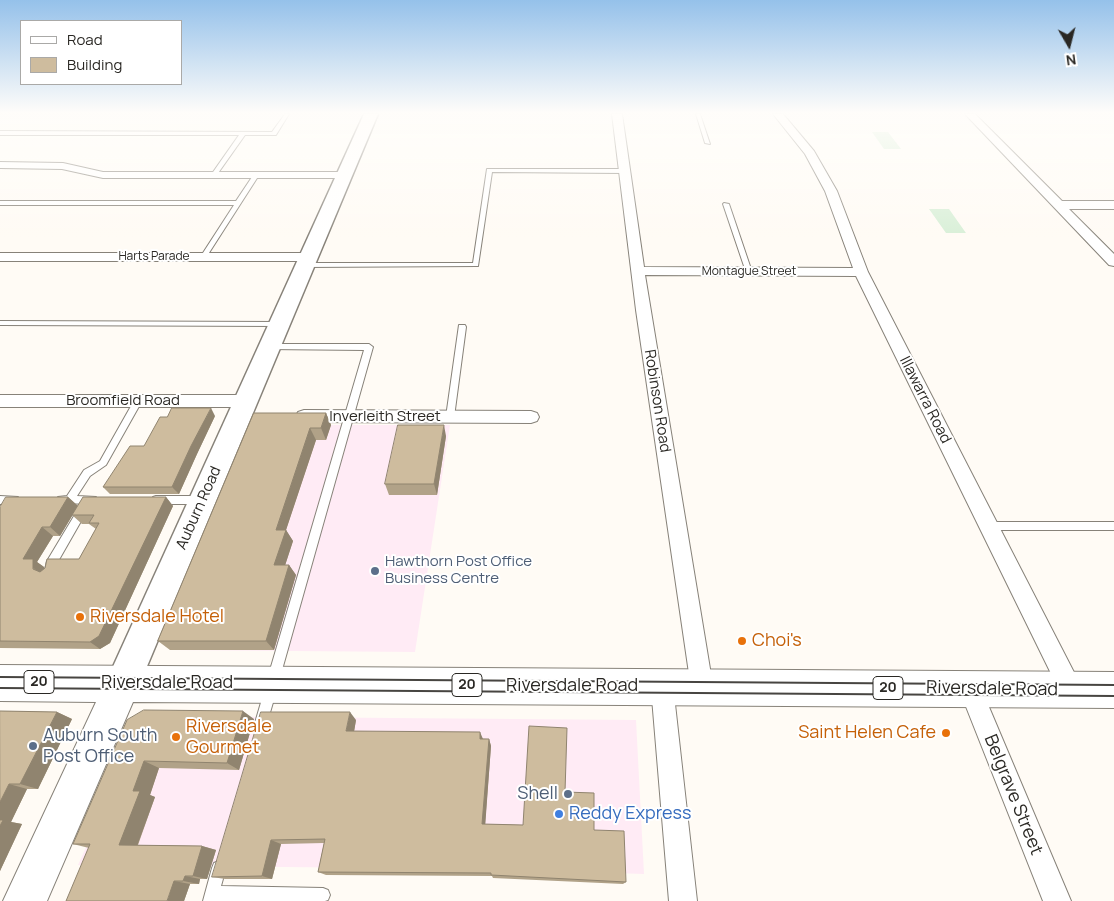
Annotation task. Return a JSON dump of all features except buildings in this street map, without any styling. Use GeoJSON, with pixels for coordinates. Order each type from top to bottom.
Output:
{"type":"FeatureCollection","features":[{"type":"Feature","properties":{"kind":"main road","name":"Auburn Road"},"geometry":{"type":"LineString","coordinates":[[25,901],[203,500],[247,411],[270,347],[352,156]]}},
{"type":"Feature","properties":{"kind":"main road","name":"Riversdale Road"},"geometry":{"type":"LineString","coordinates":[[0,682],[1114,690]]}},
{"type":"Feature","properties":{"kind":"street","name":"Robinson Road"},"geometry":{"type":"LineString","coordinates":[[623,156],[638,271],[702,687]]}},
{"type":"Feature","properties":{"kind":"street","name":"Illawarra Road"},"geometry":{"type":"LineString","coordinates":[[812,156],[831,191],[861,272],[1070,690]]}},
{"type":"Feature","properties":{"kind":"street"},"geometry":{"type":"LineString","coordinates":[[1011,156],[1114,262]]}},
{"type":"Feature","properties":{"kind":"street"},"geometry":{"type":"LineString","coordinates":[[0,166],[63,166],[97,175],[344,175]]}},
{"type":"Feature","properties":{"kind":"street"},"geometry":{"type":"LineString","coordinates":[[1059,205],[1114,205]]}},
{"type":"Feature","properties":{"kind":"street","name":"Harts Parade"},"geometry":{"type":"LineString","coordinates":[[0,256],[204,256],[307,261]]}},
{"type":"Feature","properties":{"kind":"street","name":"Montague Street"},"geometry":{"type":"LineString","coordinates":[[638,271],[861,272]]}},
{"type":"Feature","properties":{"kind":"street","name":"Broomfield Road"},"geometry":{"type":"LineString","coordinates":[[0,402],[138,402],[247,411]]}},
{"type":"Feature","properties":{"kind":"street","name":"Inverleith Street"},"geometry":{"type":"LineString","coordinates":[[291,416],[531,418]]}},
{"type":"Feature","properties":{"kind":"street"},"geometry":{"type":"LineString","coordinates":[[662,686],[683,901]]}},
{"type":"Feature","properties":{"kind":"street","name":"Belgrave Street"},"geometry":{"type":"LineString","coordinates":[[970,689],[1057,901]]}},
{"type":"Feature","properties":{"kind":"lane"},"geometry":{"type":"LineString","coordinates":[[214,175],[227,156]]}},
{"type":"Feature","properties":{"kind":"lane"},"geometry":{"type":"LineString","coordinates":[[307,261],[476,265],[489,170],[625,172]]}},
{"type":"Feature","properties":{"kind":"lane"},"geometry":{"type":"LineString","coordinates":[[204,256],[256,175]]}},
{"type":"Feature","properties":{"kind":"lane"},"geometry":{"type":"LineString","coordinates":[[0,203],[238,204]]}},
{"type":"Feature","properties":{"kind":"lane"},"geometry":{"type":"LineString","coordinates":[[726,204],[749,272]]}},
{"type":"Feature","properties":{"kind":"lane"},"geometry":{"type":"LineString","coordinates":[[0,323],[280,324]]}},
{"type":"Feature","properties":{"kind":"lane"},"geometry":{"type":"LineString","coordinates":[[450,417],[462,327]]}},
{"type":"Feature","properties":{"kind":"lane"},"geometry":{"type":"LineString","coordinates":[[258,734],[369,347],[270,347]]}},
{"type":"Feature","properties":{"kind":"lane"},"geometry":{"type":"LineString","coordinates":[[70,500],[87,473],[103,463],[138,402]]}},
{"type":"Feature","properties":{"kind":"lane"},"geometry":{"type":"LineString","coordinates":[[0,500],[26,500]]}},
{"type":"Feature","properties":{"kind":"lane"},"geometry":{"type":"LineString","coordinates":[[53,500],[106,500]]}},
{"type":"Feature","properties":{"kind":"lane"},"geometry":{"type":"LineString","coordinates":[[50,574],[50,564],[88,500]]}},
{"type":"Feature","properties":{"kind":"lane"},"geometry":{"type":"LineString","coordinates":[[142,500],[203,500]]}},
{"type":"Feature","properties":{"kind":"lane"},"geometry":{"type":"LineString","coordinates":[[988,526],[1114,526]]}},
{"type":"Feature","properties":{"kind":"lane"},"geometry":{"type":"LineString","coordinates":[[223,856],[211,897],[323,895]]}},
{"type":"Feature","properties":{"kind":"shaded area"},"geometry":{"type":"Polygon","coordinates":[[[261,425],[450,425],[415,652],[170,650],[261,425]]]}},
{"type":"Feature","properties":{"kind":"shaded area"},"geometry":{"type":"Polygon","coordinates":[[[152,716],[636,720],[644,874],[490,869],[78,865],[141,725],[152,716]]]}},
{"type":"Feature","properties":{"kind":"green space"},"geometry":{"type":"Polygon","coordinates":[[[929,209],[949,209],[966,233],[946,233],[929,209]]]}},
{"type":"Feature","properties":{"kind":"tram line"},"geometry":{"type":"LineString","coordinates":[[0,677],[1114,685]]}},
{"type":"Feature","properties":{"kind":"tram line"},"geometry":{"type":"LineString","coordinates":[[0,688],[1114,696]]}},
{"type":"Feature","properties":{"kind":"place","name":"Hawthorn Post Office Business Centre"},"geometry":{"type":"Point","coordinates":[375,571]}},
{"type":"Feature","properties":{"kind":"place","name":"Riversdale Hotel"},"geometry":{"type":"Point","coordinates":[80,617]}},
{"type":"Feature","properties":{"kind":"place","name":"Choi's"},"geometry":{"type":"Point","coordinates":[742,641]}},
{"type":"Feature","properties":{"kind":"place","name":"Saint Helen Cafe"},"geometry":{"type":"Point","coordinates":[946,733]}},
{"type":"Feature","properties":{"kind":"place","name":"Riversdale Gourmet"},"geometry":{"type":"Point","coordinates":[176,737]}},
{"type":"Feature","properties":{"kind":"place","name":"Auburn South Post Office"},"geometry":{"type":"Point","coordinates":[33,746]}},
{"type":"Feature","properties":{"kind":"place","name":"Shell"},"geometry":{"type":"Point","coordinates":[568,794]}},
{"type":"Feature","properties":{"kind":"place","name":"Reddy Express"},"geometry":{"type":"Point","coordinates":[559,814]}}]}
